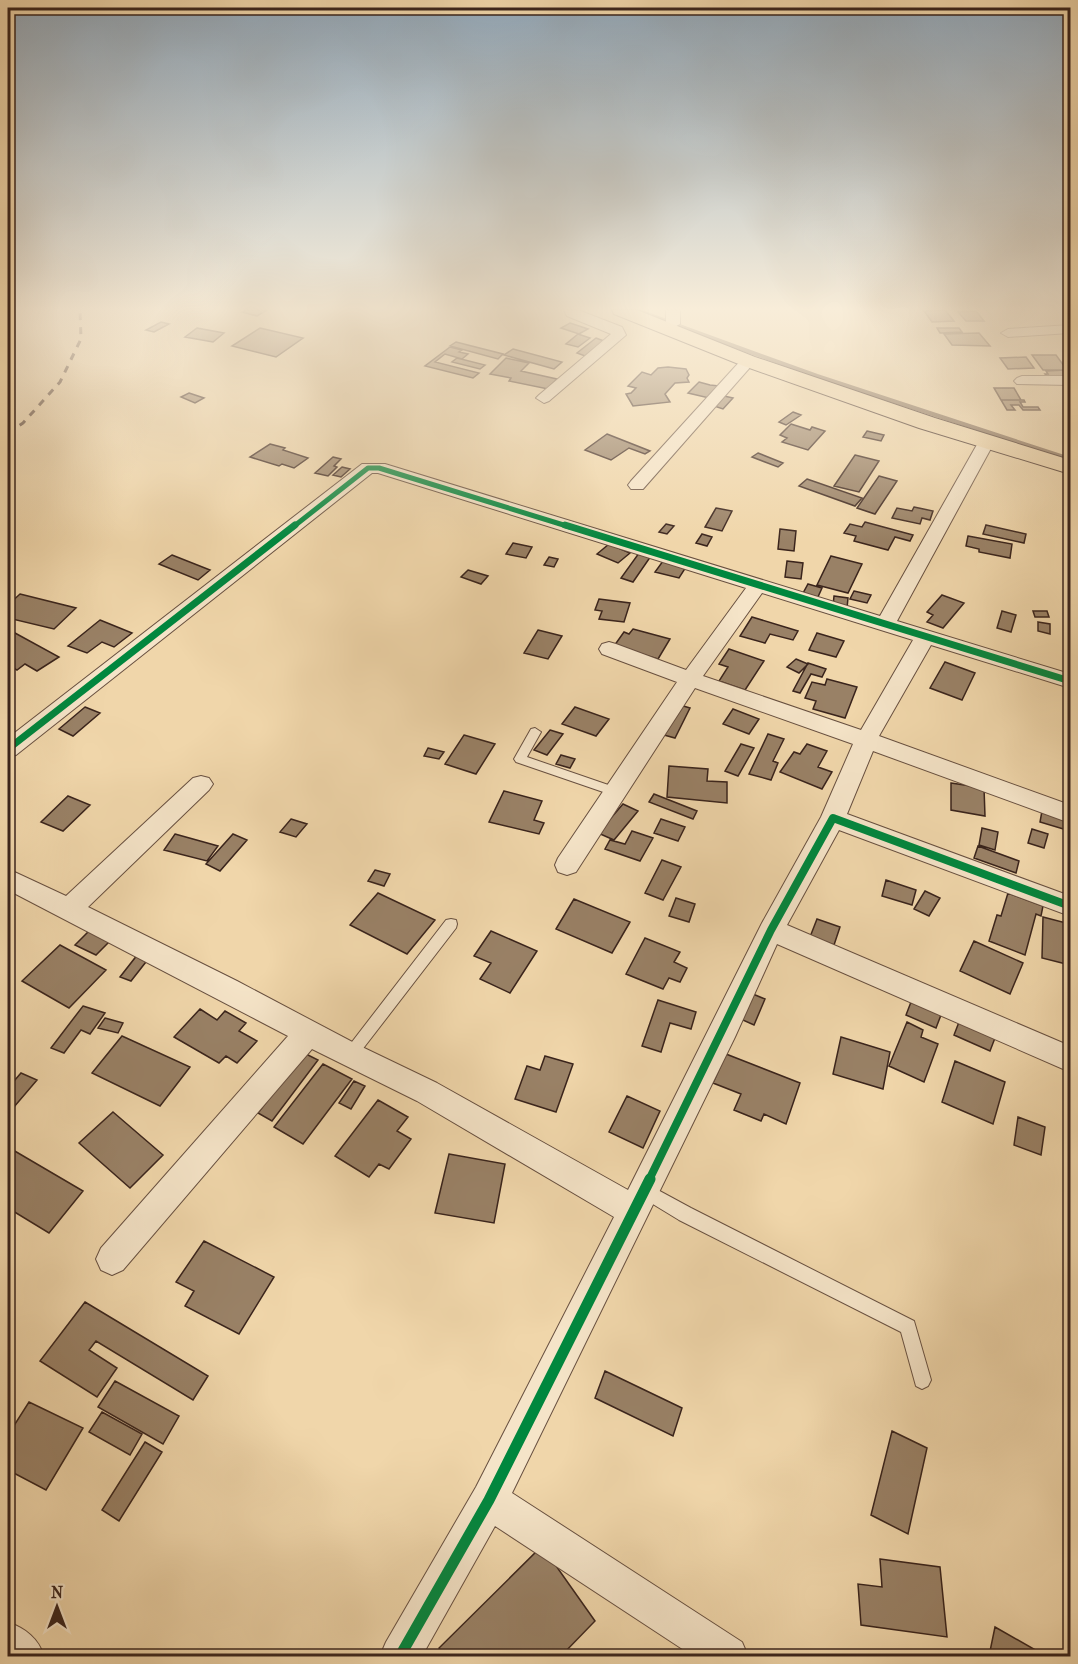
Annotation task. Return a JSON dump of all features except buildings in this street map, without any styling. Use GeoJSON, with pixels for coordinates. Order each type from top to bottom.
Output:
{"type":"FeatureCollection","features":[{"type":"Feature","properties":{"kind":"main road"},"geometry":{"type":"LineString","coordinates":[[825,388],[927,423],[1071,467]]}},
{"type":"Feature","properties":{"kind":"street"},"geometry":{"type":"LineString","coordinates":[[544,398],[556,388]]}},
{"type":"Feature","properties":{"kind":"street"},"geometry":{"type":"LineString","coordinates":[[637,485],[724,388]]}},
{"type":"Feature","properties":{"kind":"street"},"geometry":{"type":"LineString","coordinates":[[886,623],[987,441]]}},
{"type":"Feature","properties":{"kind":"street"},"geometry":{"type":"LineString","coordinates":[[8,749],[368,468],[379,468],[1071,681]]}},
{"type":"Feature","properties":{"kind":"street"},"geometry":{"type":"LineString","coordinates":[[567,866],[690,679],[758,585]]}},
{"type":"Feature","properties":{"kind":"street"},"geometry":{"type":"LineString","coordinates":[[400,1656],[489,1500],[725,1028],[771,930],[833,818],[866,740],[926,635]]}},
{"type":"Feature","properties":{"kind":"street"},"geometry":{"type":"LineString","coordinates":[[609,649],[1071,814]]}},
{"type":"Feature","properties":{"kind":"street"},"geometry":{"type":"LineString","coordinates":[[69,909],[201,784]]}},
{"type":"Feature","properties":{"kind":"street"},"geometry":{"type":"LineString","coordinates":[[833,818],[1071,906]]}},
{"type":"Feature","properties":{"kind":"street"},"geometry":{"type":"LineString","coordinates":[[8,879],[638,1200]]}},
{"type":"Feature","properties":{"kind":"street"},"geometry":{"type":"LineString","coordinates":[[771,930],[1071,1059]]}},
{"type":"Feature","properties":{"kind":"street"},"geometry":{"type":"LineString","coordinates":[[112,1259],[309,1032]]}},
{"type":"Feature","properties":{"kind":"street"},"geometry":{"type":"LineString","coordinates":[[489,1500],[728,1656]]}},
{"type":"Feature","properties":{"kind":"street"},"geometry":{"type":"LineString","coordinates":[[8,1642],[24,1656]]}},
{"type":"Feature","properties":{"kind":"lane"},"geometry":{"type":"LineString","coordinates":[[535,732],[520,759],[616,792]]}},
{"type":"Feature","properties":{"kind":"lane"},"geometry":{"type":"LineString","coordinates":[[350,1055],[451,924]]}},
{"type":"Feature","properties":{"kind":"lane"},"geometry":{"type":"LineString","coordinates":[[638,1200],[686,1214],[908,1327],[922,1380]]}},
{"type":"Feature","properties":{"kind":"waterway"},"geometry":{"type":"LineString","coordinates":[[853,388],[1070,459]]}},
{"type":"Feature","properties":{"kind":"railway"},"geometry":{"type":"LineString","coordinates":[[8,433],[23,423],[55,388]]}},
{"type":"Feature","properties":{"kind":"cycle path"},"geometry":{"type":"LineString","coordinates":[[8,749],[368,468],[379,468],[1070,681]]}},
{"type":"Feature","properties":{"kind":"cycle path"},"geometry":{"type":"LineString","coordinates":[[400,1656],[489,1500],[725,1028],[771,930],[833,818],[1070,906]]}}]}
